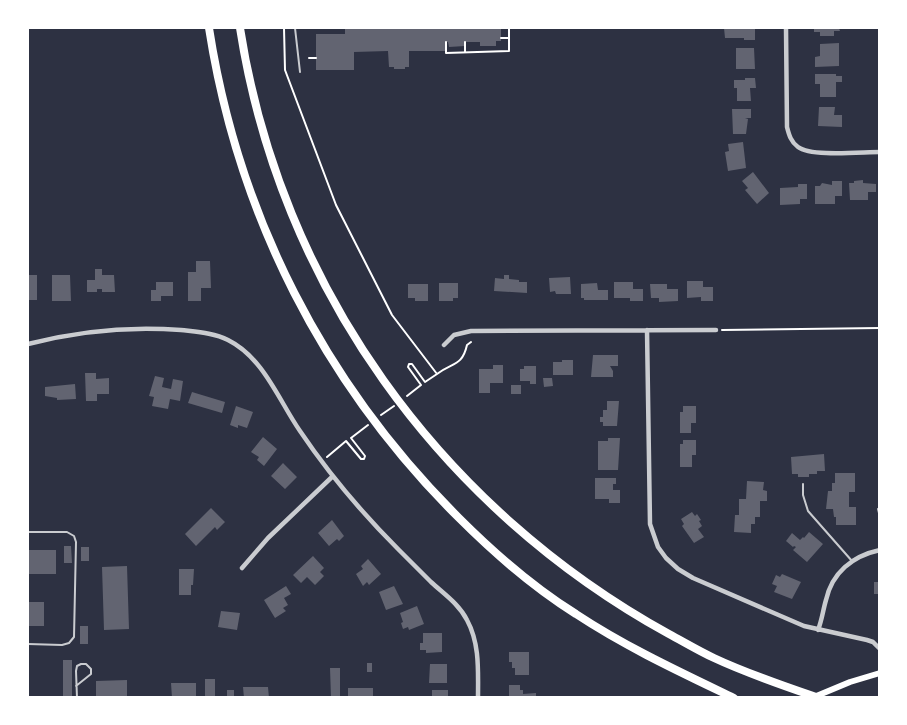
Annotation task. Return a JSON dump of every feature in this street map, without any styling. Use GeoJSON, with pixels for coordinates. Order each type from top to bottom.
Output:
{"type":"FeatureCollection","features":[{"type":"Feature","properties":{"kind":"highway"},"geometry":{"type":"LineString","coordinates":[[209,28],[234,141],[249,187],[278,258],[307,320],[328,356],[368,415],[438,497],[489,547],[545,592],[574,614],[606,633],[734,698]]}},
{"type":"Feature","properties":{"kind":"highway"},"geometry":{"type":"LineString","coordinates":[[240,28],[261,124],[280,184],[308,252],[335,304],[359,344],[393,394],[426,436],[469,483],[501,514],[551,557],[599,592],[712,658],[820,698]]}},
{"type":"Feature","properties":{"kind":"main road"},"geometry":{"type":"LineString","coordinates":[[813,698],[850,682],[880,673]]}},
{"type":"Feature","properties":{"kind":"street"},"geometry":{"type":"LineString","coordinates":[[786,28],[787,127],[790,139],[797,147],[808,152],[880,152]]}},
{"type":"Feature","properties":{"kind":"street"},"geometry":{"type":"LineString","coordinates":[[28,344],[69,334],[154,329],[209,333],[236,345],[260,368],[300,432],[333,476],[394,545],[463,612],[476,641],[478,652],[478,698]]}},
{"type":"Feature","properties":{"kind":"street"},"geometry":{"type":"LineString","coordinates":[[647,330],[650,524],[658,547],[666,558],[678,569],[693,578],[781,617],[818,630],[867,640],[873,642],[880,649]]}},
{"type":"Feature","properties":{"kind":"street"},"geometry":{"type":"LineString","coordinates":[[444,345],[454,336],[471,331],[716,330]]}},
{"type":"Feature","properties":{"kind":"street"},"geometry":{"type":"LineString","coordinates":[[242,568],[268,538],[333,476]]}},
{"type":"Feature","properties":{"kind":"street"},"geometry":{"type":"LineString","coordinates":[[818,630],[833,580],[842,568],[860,556],[880,550]]}},
{"type":"Feature","properties":{"kind":"lane"},"geometry":{"type":"LineString","coordinates":[[295,28],[300,72]]}},
{"type":"Feature","properties":{"kind":"lane"},"geometry":{"type":"LineString","coordinates":[[803,484],[803,495],[808,511],[852,561]]}},
{"type":"Feature","properties":{"kind":"lane"},"geometry":{"type":"LineString","coordinates":[[878,509],[880,517]]}},
{"type":"Feature","properties":{"kind":"lane"},"geometry":{"type":"LineString","coordinates":[[28,532],[67,532],[74,536],[76,542],[74,637],[69,643],[62,645],[28,644]]}},
{"type":"Feature","properties":{"kind":"lane"},"geometry":{"type":"LineString","coordinates":[[76,686],[91,674],[91,669],[86,664],[77,666],[76,686],[76,698]]}},
{"type":"Feature","properties":{"kind":"path"},"geometry":{"type":"LineString","coordinates":[[284,28],[286,70],[336,205],[392,315],[437,374]]}},
{"type":"Feature","properties":{"kind":"path"},"geometry":{"type":"LineString","coordinates":[[446,42],[446,53],[509,51],[509,28],[501,28]]}},
{"type":"Feature","properties":{"kind":"path"},"geometry":{"type":"LineString","coordinates":[[501,38],[509,38]]}},
{"type":"Feature","properties":{"kind":"path"},"geometry":{"type":"LineString","coordinates":[[465,42],[465,52]]}},
{"type":"Feature","properties":{"kind":"path"},"geometry":{"type":"LineString","coordinates":[[309,58],[316,58]]}},
{"type":"Feature","properties":{"kind":"path"},"geometry":{"type":"LineString","coordinates":[[716,330],[880,328]]}},
{"type":"Feature","properties":{"kind":"path"},"geometry":{"type":"LineString","coordinates":[[401,400],[421,385],[408,367],[409,364],[412,364],[425,382],[462,360],[466,354],[467,345],[471,342]]}},
{"type":"Feature","properties":{"kind":"path"},"geometry":{"type":"LineString","coordinates":[[379,416],[394,406]]}},
{"type":"Feature","properties":{"kind":"path"},"geometry":{"type":"LineString","coordinates":[[327,456],[346,441],[361,459],[364,459],[365,456],[351,438],[372,422]]}},
{"type":"Feature","properties":{"kind":"building"},"geometry":{"type":"Polygon","coordinates":[[[345,28],[501,28],[501,41],[496,41],[496,46],[480,46],[480,42],[465,42],[465,46],[449,47],[448,42],[445,42],[445,51],[409,51],[409,67],[405,67],[405,69],[389,67],[388,51],[354,52],[354,70],[316,70],[316,34],[345,34],[345,28]]]}},
{"type":"Feature","properties":{"kind":"building"},"geometry":{"type":"Polygon","coordinates":[[[724,28],[755,29],[755,40],[725,38],[724,28]]]}},
{"type":"Feature","properties":{"kind":"building"},"geometry":{"type":"Polygon","coordinates":[[[814,28],[839,28],[840,31],[834,31],[834,36],[820,36],[820,32],[814,32],[814,28]]]}},
{"type":"Feature","properties":{"kind":"building"},"geometry":{"type":"Polygon","coordinates":[[[839,43],[839,66],[815,67],[815,57],[820,56],[820,44],[839,43]]]}},
{"type":"Feature","properties":{"kind":"building"},"geometry":{"type":"Polygon","coordinates":[[[736,48],[754,48],[755,69],[736,69],[736,48]]]}},
{"type":"Feature","properties":{"kind":"building"},"geometry":{"type":"Polygon","coordinates":[[[815,74],[836,74],[836,76],[842,76],[842,82],[836,82],[836,97],[820,97],[820,84],[815,84],[815,74]]]}},
{"type":"Feature","properties":{"kind":"building"},"geometry":{"type":"Polygon","coordinates":[[[745,78],[755,78],[756,88],[750,88],[751,101],[737,101],[737,88],[734,88],[734,80],[745,80],[745,78]]]}},
{"type":"Feature","properties":{"kind":"building"},"geometry":{"type":"Polygon","coordinates":[[[819,107],[835,107],[834,115],[842,115],[842,127],[818,126],[819,107]]]}},
{"type":"Feature","properties":{"kind":"building"},"geometry":{"type":"Polygon","coordinates":[[[732,109],[751,109],[751,118],[745,118],[748,119],[746,134],[733,134],[732,109]]]}},
{"type":"Feature","properties":{"kind":"building"},"geometry":{"type":"Polygon","coordinates":[[[743,142],[746,168],[728,171],[725,152],[729,151],[728,144],[743,142]]]}},
{"type":"Feature","properties":{"kind":"building"},"geometry":{"type":"Polygon","coordinates":[[[753,172],[769,193],[757,204],[745,190],[748,188],[742,181],[753,172]]]}},
{"type":"Feature","properties":{"kind":"building"},"geometry":{"type":"Polygon","coordinates":[[[863,180],[863,183],[876,184],[876,192],[868,192],[868,200],[850,200],[849,183],[863,180]]]}},
{"type":"Feature","properties":{"kind":"building"},"geometry":{"type":"Polygon","coordinates":[[[832,181],[842,181],[842,196],[835,196],[835,204],[815,204],[815,186],[820,186],[822,183],[832,185],[832,181]]]}},
{"type":"Feature","properties":{"kind":"building"},"geometry":{"type":"Polygon","coordinates":[[[798,184],[807,184],[807,199],[800,199],[800,204],[780,205],[780,188],[798,187],[798,184]]]}},
{"type":"Feature","properties":{"kind":"building"},"geometry":{"type":"Polygon","coordinates":[[[196,261],[210,261],[211,288],[201,288],[201,301],[188,301],[188,272],[196,272],[196,261]]]}},
{"type":"Feature","properties":{"kind":"building"},"geometry":{"type":"Polygon","coordinates":[[[95,269],[102,269],[102,275],[114,275],[115,292],[102,292],[102,289],[97,289],[97,292],[87,292],[87,280],[95,280],[95,269]]]}},
{"type":"Feature","properties":{"kind":"building"},"geometry":{"type":"Polygon","coordinates":[[[28,275],[37,275],[37,300],[28,300],[28,275]]]}},
{"type":"Feature","properties":{"kind":"building"},"geometry":{"type":"Polygon","coordinates":[[[52,275],[70,275],[71,301],[52,301],[52,275]]]}},
{"type":"Feature","properties":{"kind":"building"},"geometry":{"type":"Polygon","coordinates":[[[504,275],[509,275],[509,279],[527,282],[527,293],[494,291],[495,278],[504,279],[504,275]]]}},
{"type":"Feature","properties":{"kind":"building"},"geometry":{"type":"Polygon","coordinates":[[[570,277],[571,294],[550,292],[549,278],[570,277]]]}},
{"type":"Feature","properties":{"kind":"building"},"geometry":{"type":"Polygon","coordinates":[[[687,281],[703,281],[703,287],[713,287],[713,301],[701,301],[701,297],[687,298],[687,281]]]}},
{"type":"Feature","properties":{"kind":"building"},"geometry":{"type":"Polygon","coordinates":[[[156,282],[173,282],[173,296],[161,296],[161,301],[151,301],[151,290],[156,290],[156,282]]]}},
{"type":"Feature","properties":{"kind":"building"},"geometry":{"type":"Polygon","coordinates":[[[614,282],[633,282],[633,289],[643,289],[643,301],[630,301],[630,298],[614,298],[614,282]]]}},
{"type":"Feature","properties":{"kind":"building"},"geometry":{"type":"Polygon","coordinates":[[[439,283],[458,283],[458,298],[453,298],[453,301],[439,301],[439,283]]]}},
{"type":"Feature","properties":{"kind":"building"},"geometry":{"type":"Polygon","coordinates":[[[597,283],[598,290],[608,290],[608,300],[584,300],[584,298],[581,298],[581,284],[597,283]]]}},
{"type":"Feature","properties":{"kind":"building"},"geometry":{"type":"Polygon","coordinates":[[[408,284],[428,284],[428,301],[415,301],[415,298],[408,298],[408,284]]]}},
{"type":"Feature","properties":{"kind":"building"},"geometry":{"type":"Polygon","coordinates":[[[650,284],[667,284],[667,289],[678,289],[678,301],[659,302],[659,298],[651,298],[650,284]]]}},
{"type":"Feature","properties":{"kind":"building"},"geometry":{"type":"Polygon","coordinates":[[[593,355],[618,355],[618,366],[610,366],[613,371],[613,377],[591,377],[593,355]]]}},
{"type":"Feature","properties":{"kind":"building"},"geometry":{"type":"Polygon","coordinates":[[[562,360],[573,360],[573,375],[553,375],[553,362],[562,362],[562,360]]]}},
{"type":"Feature","properties":{"kind":"building"},"geometry":{"type":"Polygon","coordinates":[[[493,365],[503,365],[503,383],[490,383],[490,393],[479,393],[479,369],[493,369],[493,365]]]}},
{"type":"Feature","properties":{"kind":"building"},"geometry":{"type":"Polygon","coordinates":[[[524,366],[536,366],[536,384],[530,384],[530,381],[520,381],[520,369],[524,369],[524,366]]]}},
{"type":"Feature","properties":{"kind":"building"},"geometry":{"type":"Polygon","coordinates":[[[85,373],[96,373],[96,379],[109,378],[109,394],[97,394],[97,401],[86,401],[85,373]]]}},
{"type":"Feature","properties":{"kind":"building"},"geometry":{"type":"Polygon","coordinates":[[[155,376],[164,378],[162,387],[171,389],[173,379],[183,381],[180,401],[170,399],[168,409],[152,406],[154,397],[149,396],[155,376]]]}},
{"type":"Feature","properties":{"kind":"building"},"geometry":{"type":"Polygon","coordinates":[[[543,378],[552,378],[553,386],[544,387],[543,378]]]}},
{"type":"Feature","properties":{"kind":"building"},"geometry":{"type":"Polygon","coordinates":[[[75,384],[76,399],[57,400],[57,398],[45,396],[45,387],[75,384]]]}},
{"type":"Feature","properties":{"kind":"building"},"geometry":{"type":"Polygon","coordinates":[[[511,385],[521,385],[521,394],[511,394],[511,385]]]}},
{"type":"Feature","properties":{"kind":"building"},"geometry":{"type":"Polygon","coordinates":[[[192,392],[225,402],[222,413],[188,403],[192,392]]]}},
{"type":"Feature","properties":{"kind":"building"},"geometry":{"type":"Polygon","coordinates":[[[607,401],[619,401],[617,426],[603,426],[603,422],[600,422],[600,417],[603,417],[603,410],[607,410],[607,401]]]}},
{"type":"Feature","properties":{"kind":"building"},"geometry":{"type":"Polygon","coordinates":[[[236,406],[253,412],[247,428],[238,425],[238,428],[230,425],[236,406]]]}},
{"type":"Feature","properties":{"kind":"building"},"geometry":{"type":"Polygon","coordinates":[[[683,406],[696,406],[696,423],[691,423],[691,433],[680,433],[680,412],[683,412],[683,406]]]}},
{"type":"Feature","properties":{"kind":"building"},"geometry":{"type":"Polygon","coordinates":[[[263,437],[277,449],[264,466],[257,460],[259,457],[251,452],[263,437]]]}},
{"type":"Feature","properties":{"kind":"building"},"geometry":{"type":"Polygon","coordinates":[[[608,438],[620,438],[618,470],[598,470],[598,441],[608,441],[608,438]]]}},
{"type":"Feature","properties":{"kind":"building"},"geometry":{"type":"Polygon","coordinates":[[[683,440],[696,440],[696,455],[692,455],[692,467],[680,467],[680,444],[683,444],[683,440]]]}},
{"type":"Feature","properties":{"kind":"building"},"geometry":{"type":"Polygon","coordinates":[[[824,454],[825,471],[809,474],[809,477],[798,477],[798,474],[792,474],[791,457],[824,454]]]}},
{"type":"Feature","properties":{"kind":"building"},"geometry":{"type":"Polygon","coordinates":[[[283,463],[297,477],[285,489],[271,476],[283,463]]]}},
{"type":"Feature","properties":{"kind":"building"},"geometry":{"type":"Polygon","coordinates":[[[835,473],[855,473],[855,492],[849,492],[849,507],[856,507],[856,525],[836,525],[833,509],[826,509],[828,491],[832,491],[832,483],[835,483],[835,473]]]}},
{"type":"Feature","properties":{"kind":"building"},"geometry":{"type":"Polygon","coordinates":[[[595,478],[616,478],[613,490],[620,490],[620,503],[609,503],[609,499],[595,499],[595,478]]]}},
{"type":"Feature","properties":{"kind":"building"},"geometry":{"type":"Polygon","coordinates":[[[747,481],[764,482],[763,490],[767,491],[767,501],[760,501],[760,517],[755,517],[755,524],[751,524],[751,533],[734,532],[735,515],[739,515],[739,499],[746,499],[747,481]]]}},
{"type":"Feature","properties":{"kind":"building"},"geometry":{"type":"Polygon","coordinates":[[[211,508],[225,522],[217,530],[215,527],[196,546],[185,534],[211,508]]]}},
{"type":"Feature","properties":{"kind":"building"},"geometry":{"type":"Polygon","coordinates":[[[692,512],[695,516],[697,514],[701,520],[699,521],[702,526],[698,529],[704,537],[694,543],[682,526],[684,524],[681,519],[692,512]]]}},
{"type":"Feature","properties":{"kind":"building"},"geometry":{"type":"Polygon","coordinates":[[[332,520],[344,536],[329,546],[318,533],[332,520]]]}},
{"type":"Feature","properties":{"kind":"building"},"geometry":{"type":"Polygon","coordinates":[[[809,532],[823,544],[807,562],[793,550],[796,547],[793,547],[786,541],[792,533],[800,540],[809,532]]]}},
{"type":"Feature","properties":{"kind":"building"},"geometry":{"type":"Polygon","coordinates":[[[64,546],[71,546],[72,563],[64,563],[64,546]]]}},
{"type":"Feature","properties":{"kind":"building"},"geometry":{"type":"Polygon","coordinates":[[[81,547],[89,547],[89,561],[81,561],[81,547]]]}},
{"type":"Feature","properties":{"kind":"building"},"geometry":{"type":"Polygon","coordinates":[[[28,550],[56,550],[56,574],[28,574],[28,550]]]}},
{"type":"Feature","properties":{"kind":"building"},"geometry":{"type":"Polygon","coordinates":[[[313,556],[324,568],[320,572],[324,576],[315,585],[307,577],[301,583],[293,575],[313,556]]]}},
{"type":"Feature","properties":{"kind":"building"},"geometry":{"type":"Polygon","coordinates":[[[368,559],[381,574],[369,585],[367,582],[363,586],[356,574],[363,569],[361,566],[368,559]]]}},
{"type":"Feature","properties":{"kind":"building"},"geometry":{"type":"Polygon","coordinates":[[[127,566],[129,629],[104,630],[102,567],[127,566]]]}},
{"type":"Feature","properties":{"kind":"building"},"geometry":{"type":"Polygon","coordinates":[[[179,569],[194,569],[191,595],[179,595],[179,569]]]}},
{"type":"Feature","properties":{"kind":"building"},"geometry":{"type":"Polygon","coordinates":[[[782,574],[801,582],[792,599],[774,592],[777,586],[772,584],[776,575],[780,577],[782,574]]]}},
{"type":"Feature","properties":{"kind":"building"},"geometry":{"type":"Polygon","coordinates":[[[874,582],[880,582],[880,594],[874,594],[874,582]]]}},
{"type":"Feature","properties":{"kind":"building"},"geometry":{"type":"Polygon","coordinates":[[[286,586],[291,594],[284,598],[288,605],[283,608],[286,611],[275,618],[264,600],[286,586]]]}},
{"type":"Feature","properties":{"kind":"building"},"geometry":{"type":"Polygon","coordinates":[[[394,586],[403,604],[386,610],[379,592],[394,586]]]}},
{"type":"Feature","properties":{"kind":"building"},"geometry":{"type":"Polygon","coordinates":[[[28,602],[44,602],[44,626],[28,626],[28,602]]]}},
{"type":"Feature","properties":{"kind":"building"},"geometry":{"type":"Polygon","coordinates":[[[417,606],[424,624],[409,630],[408,627],[403,629],[400,613],[417,606]]]}},
{"type":"Feature","properties":{"kind":"building"},"geometry":{"type":"Polygon","coordinates":[[[221,611],[240,613],[237,630],[218,627],[221,611]]]}},
{"type":"Feature","properties":{"kind":"building"},"geometry":{"type":"Polygon","coordinates":[[[80,626],[88,626],[88,644],[80,644],[80,626]]]}},
{"type":"Feature","properties":{"kind":"building"},"geometry":{"type":"Polygon","coordinates":[[[423,633],[442,633],[442,652],[426,653],[426,650],[420,650],[420,643],[423,643],[423,633]]]}},
{"type":"Feature","properties":{"kind":"building"},"geometry":{"type":"Polygon","coordinates":[[[509,652],[529,652],[529,675],[515,675],[515,668],[512,668],[512,662],[509,662],[509,652]]]}},
{"type":"Feature","properties":{"kind":"building"},"geometry":{"type":"Polygon","coordinates":[[[63,660],[72,660],[72,698],[63,698],[63,660]]]}},
{"type":"Feature","properties":{"kind":"building"},"geometry":{"type":"Polygon","coordinates":[[[367,663],[372,663],[372,672],[367,672],[367,663]]]}},
{"type":"Feature","properties":{"kind":"building"},"geometry":{"type":"Polygon","coordinates":[[[430,664],[447,664],[447,683],[429,683],[430,664]]]}},
{"type":"Feature","properties":{"kind":"building"},"geometry":{"type":"Polygon","coordinates":[[[330,668],[340,668],[340,698],[331,698],[330,668]]]}},
{"type":"Feature","properties":{"kind":"building"},"geometry":{"type":"Polygon","coordinates":[[[205,679],[215,679],[215,698],[205,698],[205,679]]]}},
{"type":"Feature","properties":{"kind":"building"},"geometry":{"type":"Polygon","coordinates":[[[127,680],[127,698],[96,698],[96,681],[127,680]]]}},
{"type":"Feature","properties":{"kind":"building"},"geometry":{"type":"Polygon","coordinates":[[[171,683],[196,683],[196,698],[172,698],[171,683]]]}},
{"type":"Feature","properties":{"kind":"building"},"geometry":{"type":"Polygon","coordinates":[[[509,685],[520,685],[520,690],[523,690],[523,694],[536,693],[536,698],[509,698],[509,685]]]}},
{"type":"Feature","properties":{"kind":"building"},"geometry":{"type":"Polygon","coordinates":[[[243,687],[268,687],[269,698],[244,698],[243,687]]]}},
{"type":"Feature","properties":{"kind":"building"},"geometry":{"type":"Polygon","coordinates":[[[348,688],[373,688],[373,698],[348,698],[348,688]]]}},
{"type":"Feature","properties":{"kind":"building"},"geometry":{"type":"Polygon","coordinates":[[[227,690],[234,690],[234,698],[227,698],[227,690]]]}},
{"type":"Feature","properties":{"kind":"building"},"geometry":{"type":"Polygon","coordinates":[[[432,690],[448,690],[448,698],[432,698],[432,690]]]}}]}
